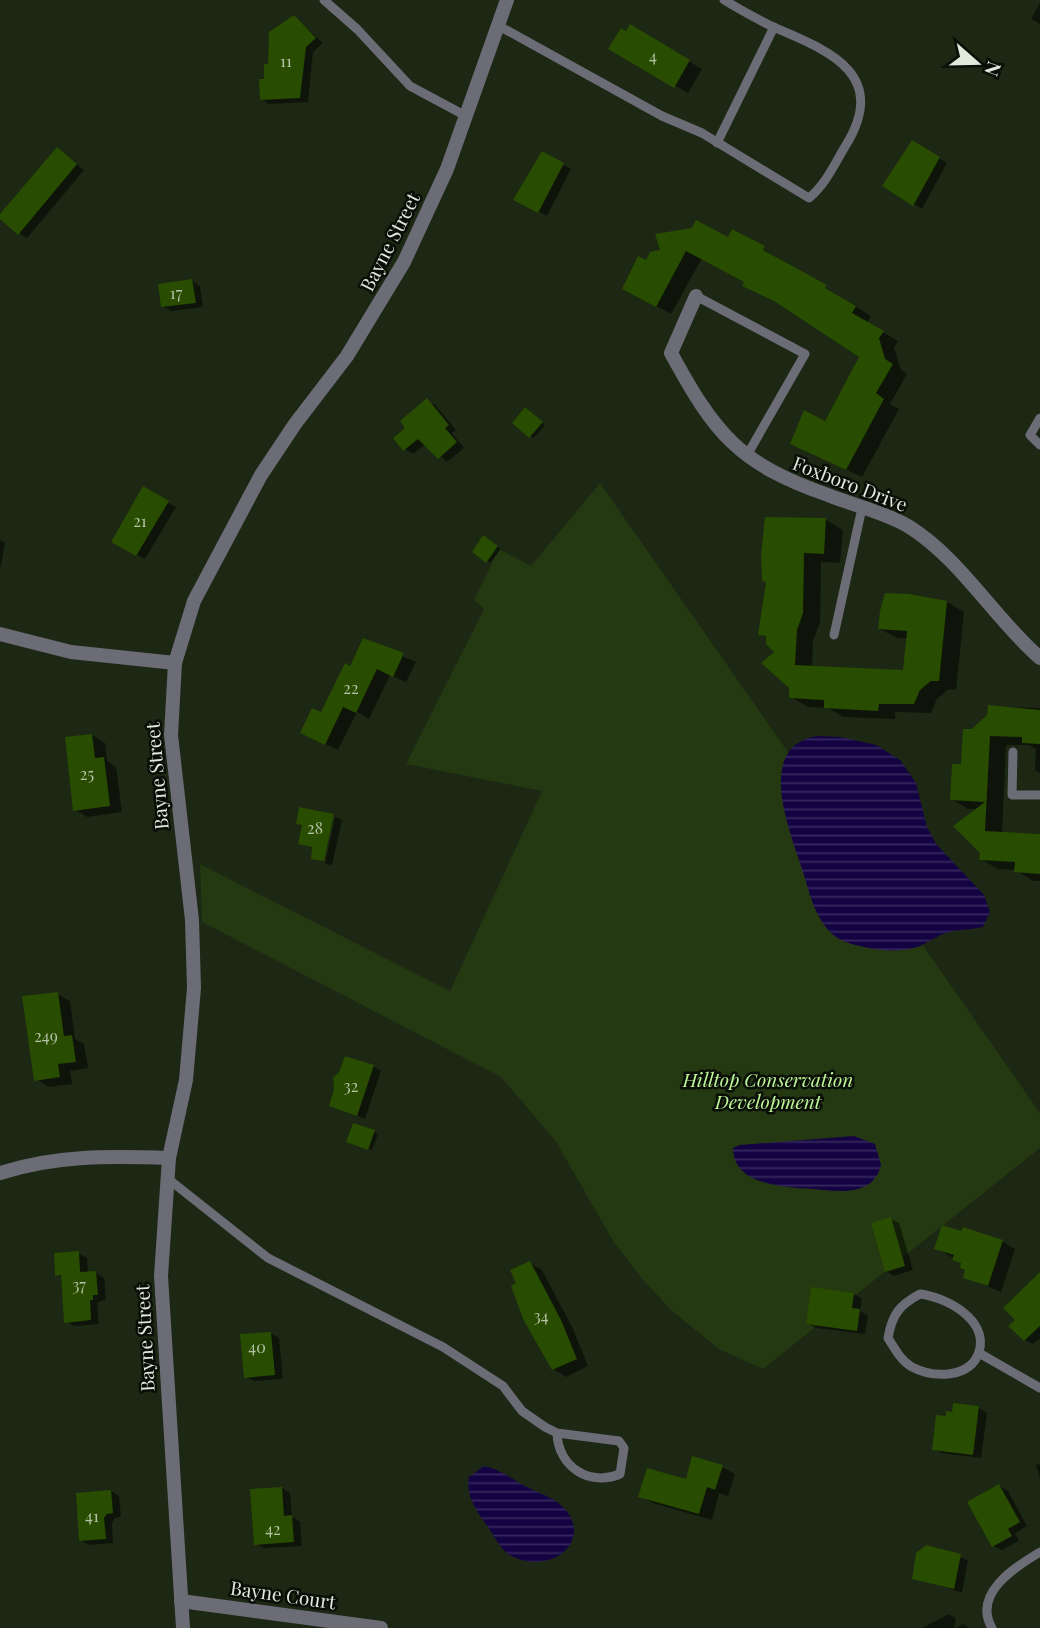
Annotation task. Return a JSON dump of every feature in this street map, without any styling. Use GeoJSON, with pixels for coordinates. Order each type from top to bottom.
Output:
{"type":"FeatureCollection","features":[{"type":"Feature","properties":{"kind":"street","name":"Bayne Street"},"geometry":{"type":"LineString","coordinates":[[183,1628],[161,1320],[167,1178],[186,1080],[194,988],[192,919],[170,735],[171,685],[175,663],[194,601],[261,475],[354,345],[404,262],[428,214],[507,0]]}},
{"type":"Feature","properties":{"kind":"street","name":"Foxboro Drive"},"geometry":{"type":"LineString","coordinates":[[696,296],[671,353],[702,408],[746,457],[785,480],[906,525],[958,568],[1019,640],[1040,658]]}},
{"type":"Feature","properties":{"kind":"street"},"geometry":{"type":"LineString","coordinates":[[0,634],[71,652],[175,663]]}},
{"type":"Feature","properties":{"kind":"street"},"geometry":{"type":"LineString","coordinates":[[0,1173],[57,1158],[169,1158]]}},
{"type":"Feature","properties":{"kind":"street","name":"Bayne Court"},"geometry":{"type":"LineString","coordinates":[[181,1601],[381,1628]]}},
{"type":"Feature","properties":{"kind":"lane"},"geometry":{"type":"LineString","coordinates":[[324,0],[357,29],[410,86],[466,116]]}},
{"type":"Feature","properties":{"kind":"lane"},"geometry":{"type":"LineString","coordinates":[[499,26],[662,116],[717,143],[809,198],[819,190],[850,138],[861,103],[860,86],[847,68],[827,50],[774,27],[724,0]]}},
{"type":"Feature","properties":{"kind":"lane"},"geometry":{"type":"LineString","coordinates":[[717,143],[774,27]]}},
{"type":"Feature","properties":{"kind":"lane"},"geometry":{"type":"LineString","coordinates":[[696,296],[805,354],[746,457]]}},
{"type":"Feature","properties":{"kind":"lane"},"geometry":{"type":"LineString","coordinates":[[1040,418],[1030,435],[1040,445]]}},
{"type":"Feature","properties":{"kind":"lane"},"geometry":{"type":"LineString","coordinates":[[834,635],[862,508]]}},
{"type":"Feature","properties":{"kind":"lane"},"geometry":{"type":"LineString","coordinates":[[1013,752],[1012,795],[1040,795]]}},
{"type":"Feature","properties":{"kind":"lane"},"geometry":{"type":"LineString","coordinates":[[167,1178],[268,1258],[443,1347],[503,1386],[522,1410],[557,1433],[619,1441],[624,1448],[620,1474],[606,1480],[592,1479],[578,1471],[566,1460],[557,1443],[557,1433]]}},
{"type":"Feature","properties":{"kind":"lane"},"geometry":{"type":"LineString","coordinates":[[920,1294],[938,1296],[969,1318],[979,1335],[979,1353],[965,1370],[949,1375],[911,1367],[898,1355],[888,1338],[892,1318],[904,1302],[920,1294]]}},
{"type":"Feature","properties":{"kind":"lane"},"geometry":{"type":"LineString","coordinates":[[979,1353],[1040,1388]]}},
{"type":"Feature","properties":{"kind":"lane"},"geometry":{"type":"LineString","coordinates":[[992,1628],[986,1619],[987,1603],[997,1584],[1010,1571],[1040,1552]]}},
{"type":"Feature","properties":{"kind":"green space","name":"Hilltop Conservation Development"},"geometry":{"type":"Polygon","coordinates":[[[600,483],[1040,1113],[1040,1148],[763,1369],[719,1349],[672,1311],[644,1281],[613,1241],[555,1140],[501,1077],[202,922],[200,864],[450,991],[542,791],[406,764],[484,609],[474,600],[499,549],[531,566],[600,483]]]}},
{"type":"Feature","properties":{"kind":"shaded area"},"geometry":{"type":"Polygon","coordinates":[[[817,736],[840,737],[876,745],[900,760],[916,783],[927,827],[936,844],[984,895],[990,912],[983,927],[951,932],[915,948],[893,950],[855,945],[830,932],[813,902],[790,834],[781,792],[781,773],[786,756],[798,743],[817,736]]]}},
{"type":"Feature","properties":{"kind":"shaded area"},"geometry":{"type":"Polygon","coordinates":[[[854,1136],[875,1144],[881,1165],[877,1176],[870,1183],[853,1190],[832,1191],[763,1182],[751,1177],[735,1161],[733,1148],[740,1145],[854,1136]]]}},
{"type":"Feature","properties":{"kind":"shaded area"},"geometry":{"type":"Polygon","coordinates":[[[484,1466],[501,1472],[564,1508],[572,1521],[574,1533],[571,1544],[563,1553],[539,1562],[525,1561],[504,1550],[477,1512],[469,1492],[469,1477],[484,1466]]]}},
{"type":"Feature","properties":{"kind":"building"},"geometry":{"type":"Polygon","coordinates":[[[294,15],[316,38],[306,47],[300,98],[260,100],[259,79],[264,79],[264,64],[268,64],[269,32],[294,15]]]}},
{"type":"Feature","properties":{"kind":"building"},"geometry":{"type":"Polygon","coordinates":[[[630,24],[690,60],[674,88],[608,49],[621,28],[626,31],[630,24]]]}},
{"type":"Feature","properties":{"kind":"building"},"geometry":{"type":"Polygon","coordinates":[[[912,140],[940,157],[913,206],[882,186],[912,140]]]}},
{"type":"Feature","properties":{"kind":"building"},"geometry":{"type":"Polygon","coordinates":[[[57,147],[77,164],[18,235],[0,219],[0,214],[57,147]]]}},
{"type":"Feature","properties":{"kind":"building"},"geometry":{"type":"Polygon","coordinates":[[[542,151],[564,163],[538,213],[513,200],[542,151]]]}},
{"type":"Feature","properties":{"kind":"building"},"geometry":{"type":"Polygon","coordinates":[[[696,220],[728,237],[732,229],[765,246],[763,250],[827,285],[825,288],[856,306],[852,313],[884,331],[879,338],[885,359],[893,364],[876,393],[884,399],[846,470],[790,444],[804,410],[825,421],[859,357],[774,301],[742,286],[744,282],[686,251],[656,307],[622,289],[638,256],[646,260],[650,252],[660,250],[655,234],[692,228],[696,220]]]}},
{"type":"Feature","properties":{"kind":"building"},"geometry":{"type":"Polygon","coordinates":[[[192,279],[196,303],[161,307],[158,284],[192,279]]]}},
{"type":"Feature","properties":{"kind":"building"},"geometry":{"type":"Polygon","coordinates":[[[427,398],[449,425],[445,428],[457,442],[438,459],[418,439],[403,451],[393,438],[405,428],[400,421],[427,398]]]}},
{"type":"Feature","properties":{"kind":"building"},"geometry":{"type":"Polygon","coordinates":[[[525,407],[543,422],[529,438],[512,423],[525,407]]]}},
{"type":"Feature","properties":{"kind":"building"},"geometry":{"type":"Polygon","coordinates":[[[143,486],[169,501],[136,556],[111,542],[143,486]]]}},
{"type":"Feature","properties":{"kind":"building"},"geometry":{"type":"Polygon","coordinates":[[[765,517],[826,518],[824,554],[804,553],[803,613],[797,630],[795,665],[903,670],[907,631],[878,629],[885,593],[909,594],[947,601],[939,681],[931,681],[920,690],[914,704],[879,704],[878,711],[824,708],[824,700],[789,698],[789,688],[761,663],[774,652],[766,644],[766,636],[758,635],[766,582],[762,581],[761,555],[765,517]]]}},
{"type":"Feature","properties":{"kind":"building"},"geometry":{"type":"Polygon","coordinates":[[[483,535],[498,546],[486,563],[472,552],[483,535]]]}},
{"type":"Feature","properties":{"kind":"building"},"geometry":{"type":"Polygon","coordinates":[[[363,638],[404,653],[393,677],[377,669],[356,713],[343,707],[325,745],[300,733],[312,708],[321,712],[345,663],[350,666],[363,638]]]}},
{"type":"Feature","properties":{"kind":"building"},"geometry":{"type":"Polygon","coordinates":[[[988,705],[1040,710],[1040,744],[1022,743],[1022,737],[990,736],[985,831],[1040,834],[1040,874],[1014,872],[1015,862],[979,860],[980,853],[953,826],[985,802],[950,800],[952,764],[961,764],[963,729],[972,729],[987,715],[988,705]]]}},
{"type":"Feature","properties":{"kind":"building"},"geometry":{"type":"Polygon","coordinates":[[[92,734],[95,758],[104,757],[110,806],[73,811],[65,737],[92,734]]]}},
{"type":"Feature","properties":{"kind":"building"},"geometry":{"type":"Polygon","coordinates":[[[299,807],[334,814],[324,861],[311,859],[312,847],[298,844],[302,825],[296,824],[299,807]]]}},
{"type":"Feature","properties":{"kind":"building"},"geometry":{"type":"Polygon","coordinates":[[[58,992],[64,1036],[72,1035],[76,1062],[58,1064],[60,1077],[34,1081],[22,996],[58,992]]]}},
{"type":"Feature","properties":{"kind":"building"},"geometry":{"type":"Polygon","coordinates":[[[345,1056],[374,1065],[357,1116],[329,1106],[334,1089],[333,1078],[339,1072],[345,1056]]]}},
{"type":"Feature","properties":{"kind":"building"},"geometry":{"type":"Polygon","coordinates":[[[353,1123],[375,1130],[368,1150],[346,1142],[353,1123]]]}},
{"type":"Feature","properties":{"kind":"building"},"geometry":{"type":"Polygon","coordinates":[[[891,1217],[905,1266],[885,1272],[871,1223],[891,1217]]]}},
{"type":"Feature","properties":{"kind":"building"},"geometry":{"type":"Polygon","coordinates":[[[942,1225],[961,1231],[963,1227],[1003,1240],[988,1286],[963,1278],[965,1270],[960,1268],[961,1263],[952,1260],[954,1255],[934,1249],[942,1225]]]}},
{"type":"Feature","properties":{"kind":"building"},"geometry":{"type":"Polygon","coordinates":[[[79,1251],[80,1272],[96,1271],[98,1295],[93,1295],[93,1300],[90,1300],[91,1320],[64,1323],[61,1275],[55,1276],[54,1253],[79,1251]]]}},
{"type":"Feature","properties":{"kind":"building"},"geometry":{"type":"Polygon","coordinates":[[[530,1261],[561,1320],[577,1359],[552,1370],[524,1321],[511,1286],[516,1283],[510,1270],[530,1261]]]}},
{"type":"Feature","properties":{"kind":"building"},"geometry":{"type":"Polygon","coordinates":[[[1040,1272],[1040,1326],[1024,1341],[1008,1326],[1015,1320],[1003,1308],[1040,1272]]]}},
{"type":"Feature","properties":{"kind":"building"},"geometry":{"type":"Polygon","coordinates":[[[811,1287],[854,1293],[852,1308],[860,1309],[857,1331],[806,1324],[811,1287]]]}},
{"type":"Feature","properties":{"kind":"building"},"geometry":{"type":"Polygon","coordinates":[[[271,1332],[275,1375],[244,1378],[240,1334],[271,1332]]]}},
{"type":"Feature","properties":{"kind":"building"},"geometry":{"type":"Polygon","coordinates":[[[953,1403],[979,1406],[973,1455],[932,1450],[936,1415],[946,1416],[946,1411],[952,1412],[953,1403]]]}},
{"type":"Feature","properties":{"kind":"building"},"geometry":{"type":"Polygon","coordinates":[[[692,1456],[723,1465],[715,1490],[707,1487],[699,1514],[638,1497],[647,1468],[686,1479],[692,1456]]]}},
{"type":"Feature","properties":{"kind":"building"},"geometry":{"type":"Polygon","coordinates":[[[999,1484],[1020,1522],[1008,1529],[1012,1536],[992,1547],[967,1502],[999,1484]]]}},
{"type":"Feature","properties":{"kind":"building"},"geometry":{"type":"Polygon","coordinates":[[[282,1487],[284,1516],[292,1515],[294,1542],[254,1545],[250,1489],[282,1487]]]}},
{"type":"Feature","properties":{"kind":"building"},"geometry":{"type":"Polygon","coordinates":[[[111,1490],[113,1513],[104,1518],[106,1539],[79,1541],[76,1493],[111,1490]]]}},
{"type":"Feature","properties":{"kind":"building"},"geometry":{"type":"Polygon","coordinates":[[[926,1545],[961,1554],[954,1589],[912,1579],[916,1553],[926,1545]]]}}]}
